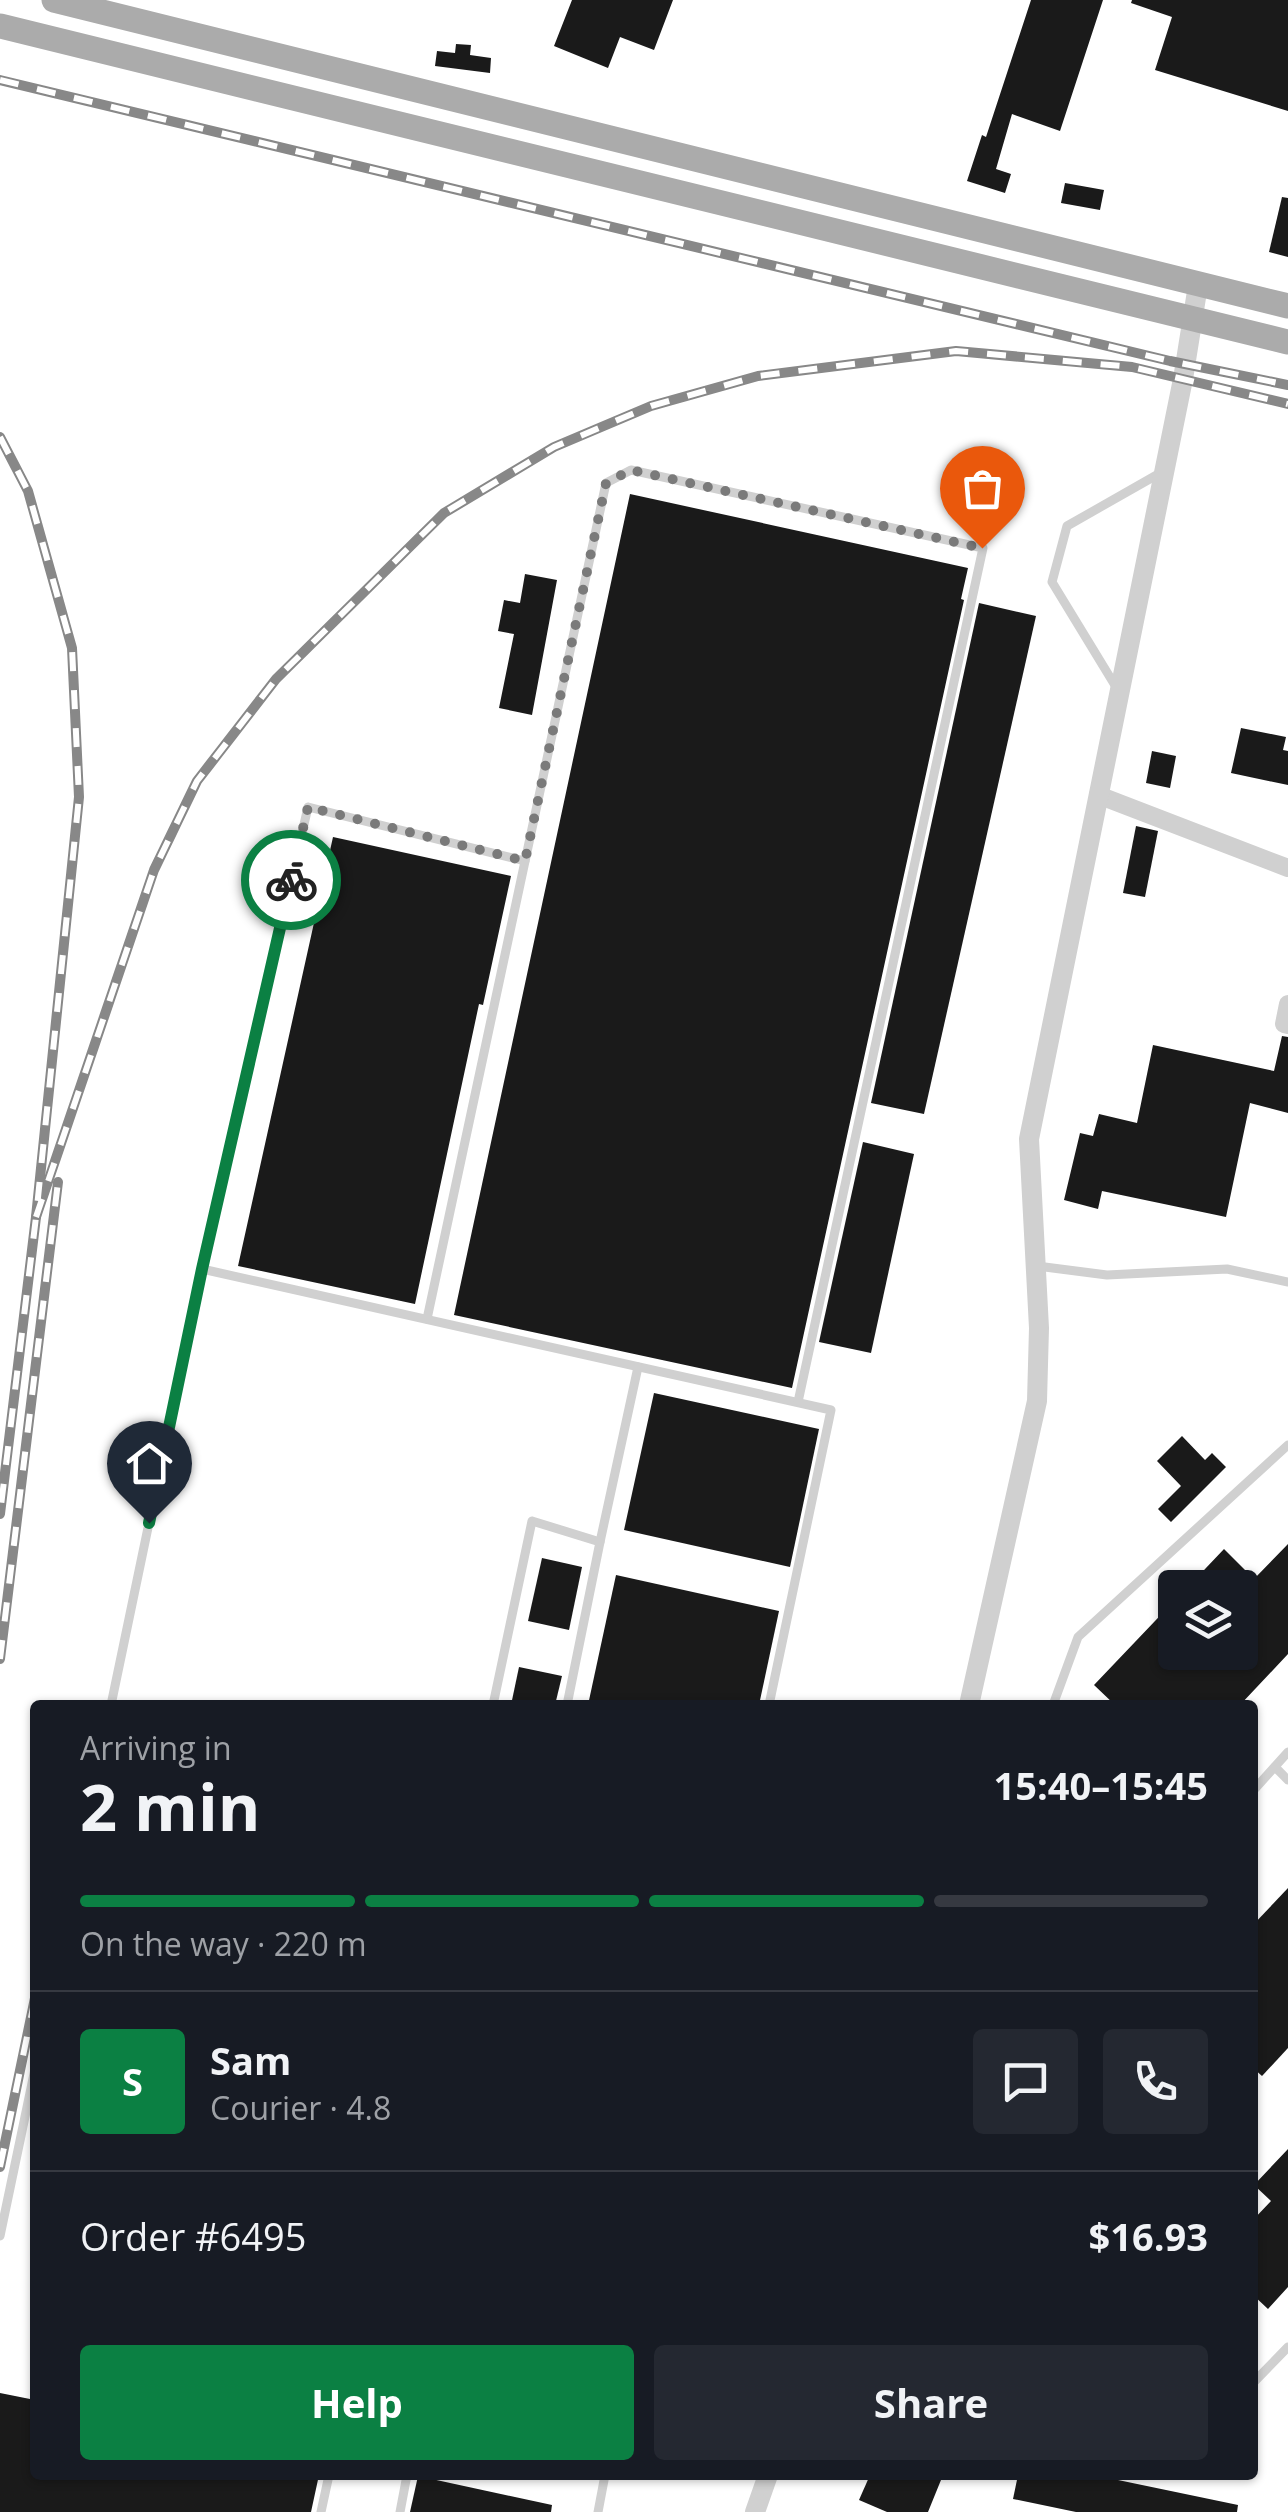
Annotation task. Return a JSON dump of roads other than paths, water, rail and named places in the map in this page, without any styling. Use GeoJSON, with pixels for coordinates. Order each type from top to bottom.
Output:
{"type":"FeatureCollection","features":[{"type":"Feature","properties":{"kind":"main road"},"geometry":{"type":"LineString","coordinates":[[54,0],[1288,306]]}},
{"type":"Feature","properties":{"kind":"main road"},"geometry":{"type":"LineString","coordinates":[[0,26],[1288,342]]}},
{"type":"Feature","properties":{"kind":"street"},"geometry":{"type":"LineString","coordinates":[[970,1700],[1037,1402],[1039,1328],[1028,1140],[1198,285]]}},
{"type":"Feature","properties":{"kind":"street"},"geometry":{"type":"LineString","coordinates":[[1098,795],[1288,868]]}},
{"type":"Feature","properties":{"kind":"street"},"geometry":{"type":"LineString","coordinates":[[1288,1004],[1284,1024],[1288,1025]]}},
{"type":"Feature","properties":{"kind":"street"},"geometry":{"type":"LineString","coordinates":[[755,2512],[766,2480]]}},
{"type":"Feature","properties":{"kind":"lane"},"geometry":{"type":"LineString","coordinates":[[427,1320],[606,483],[631,470],[982,548],[798,1402]]}},
{"type":"Feature","properties":{"kind":"lane"},"geometry":{"type":"LineString","coordinates":[[1119,693],[1052,582],[1067,526],[1164,471]]}},
{"type":"Feature","properties":{"kind":"lane"},"geometry":{"type":"LineString","coordinates":[[112,1700],[202,1269],[308,807],[525,861]]}},
{"type":"Feature","properties":{"kind":"lane"},"geometry":{"type":"LineString","coordinates":[[1035,1266],[1106,1274],[1227,1269],[1288,1282]]}},
{"type":"Feature","properties":{"kind":"lane"},"geometry":{"type":"LineString","coordinates":[[202,1269],[831,1410],[770,1700]]}},
{"type":"Feature","properties":{"kind":"lane"},"geometry":{"type":"LineString","coordinates":[[567,1700],[638,1366]]}},
{"type":"Feature","properties":{"kind":"lane"},"geometry":{"type":"LineString","coordinates":[[1055,1700],[1078,1637],[1288,1445]]}},
{"type":"Feature","properties":{"kind":"lane"},"geometry":{"type":"LineString","coordinates":[[494,1700],[532,1520],[600,1542]]}},
{"type":"Feature","properties":{"kind":"lane"},"geometry":{"type":"LineString","coordinates":[[1258,1785],[1288,1752]]}},
{"type":"Feature","properties":{"kind":"lane"},"geometry":{"type":"LineString","coordinates":[[1275,1766],[1288,1780]]}},
{"type":"Feature","properties":{"kind":"lane"},"geometry":{"type":"LineString","coordinates":[[0,2236],[30,2092]]}},
{"type":"Feature","properties":{"kind":"lane"},"geometry":{"type":"LineString","coordinates":[[1258,2378],[1288,2347]]}},
{"type":"Feature","properties":{"kind":"lane"},"geometry":{"type":"LineString","coordinates":[[322,2512],[328,2480]]}},
{"type":"Feature","properties":{"kind":"lane"},"geometry":{"type":"LineString","coordinates":[[400,2512],[406,2480]]}},
{"type":"Feature","properties":{"kind":"lane"},"geometry":{"type":"LineString","coordinates":[[598,2512],[605,2480]]}},
{"type":"Feature","properties":{"kind":"railway"},"geometry":{"type":"LineString","coordinates":[[0,80],[1170,361],[1288,385]]}},
{"type":"Feature","properties":{"kind":"railway"},"geometry":{"type":"LineString","coordinates":[[36,1217],[154,870],[197,781],[276,679],[444,513],[554,447],[651,406],[758,376],[956,351],[1132,367],[1288,404]]}},
{"type":"Feature","properties":{"kind":"railway"},"geometry":{"type":"LineString","coordinates":[[0,437],[28,491],[72,648],[79,797],[36,1217],[0,1514]]}},
{"type":"Feature","properties":{"kind":"railway"},"geometry":{"type":"LineString","coordinates":[[0,1659],[58,1182]]}},
{"type":"Feature","properties":{"kind":"railway"},"geometry":{"type":"LineString","coordinates":[[0,2167],[30,2022]]}}]}
